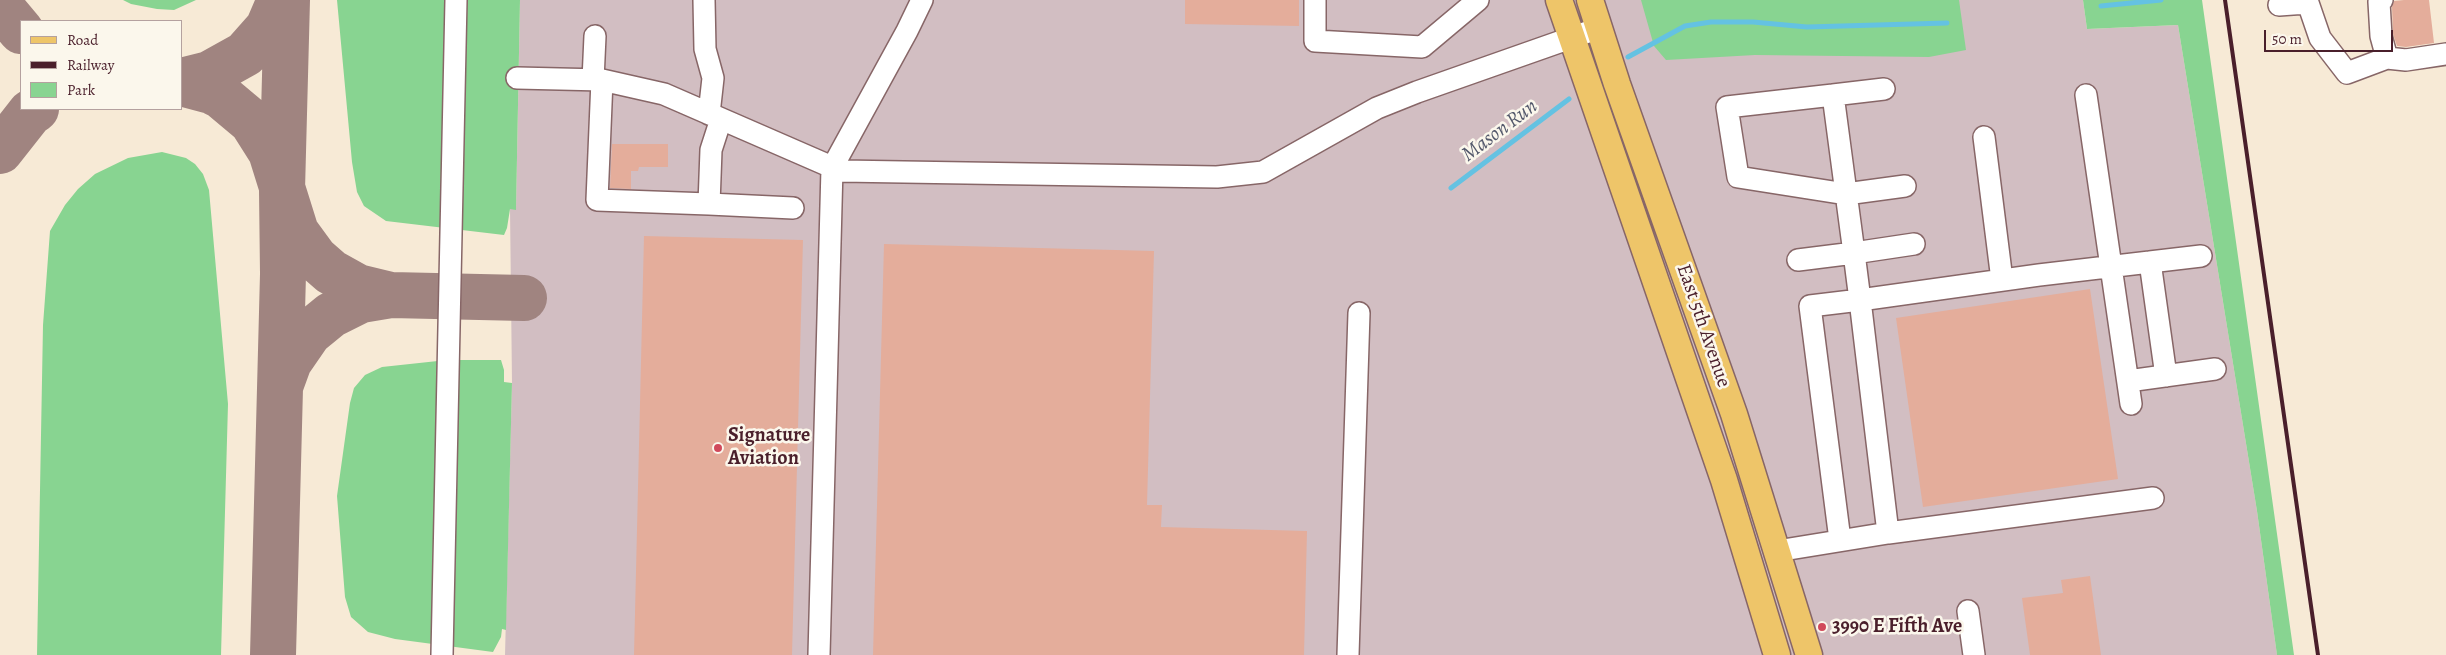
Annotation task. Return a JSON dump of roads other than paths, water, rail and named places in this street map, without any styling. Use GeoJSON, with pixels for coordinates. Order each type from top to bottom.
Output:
{"type":"FeatureCollection","features":[{"type":"Feature","properties":{"kind":"main road","name":"East 5th Avenue"},"geometry":{"type":"LineString","coordinates":[[1559,0],[1724,480],[1777,655]]}},
{"type":"Feature","properties":{"kind":"main road","name":"East 5th Avenue"},"geometry":{"type":"LineString","coordinates":[[1590,0],[1734,414],[1809,655]]}},
{"type":"Feature","properties":{"kind":"street"},"geometry":{"type":"LineString","coordinates":[[442,655],[456,0]]}},
{"type":"Feature","properties":{"kind":"street"},"geometry":{"type":"LineString","coordinates":[[704,0],[705,49],[714,78],[715,117],[711,150],[709,204]]}},
{"type":"Feature","properties":{"kind":"street"},"geometry":{"type":"LineString","coordinates":[[819,655],[832,168],[908,31],[922,0]]}},
{"type":"Feature","properties":{"kind":"street"},"geometry":{"type":"LineString","coordinates":[[1315,0],[1315,42],[1422,47],[1478,0]]}},
{"type":"Feature","properties":{"kind":"street"},"geometry":{"type":"LineString","coordinates":[[2382,0],[2379,2],[2381,36],[2387,58]]}},
{"type":"Feature","properties":{"kind":"street"},"geometry":{"type":"LineString","coordinates":[[2279,5],[2307,2],[2320,38],[2347,73],[2387,58],[2406,60],[2446,54]]}},
{"type":"Feature","properties":{"kind":"street"},"geometry":{"type":"LineString","coordinates":[[517,78],[597,80],[664,94],[841,171],[1217,178],[1262,172],[1377,108],[1417,92],[1600,28]]}},
{"type":"Feature","properties":{"kind":"street"},"geometry":{"type":"LineString","coordinates":[[596,36],[597,200],[793,208]]}},
{"type":"Feature","properties":{"kind":"street"},"geometry":{"type":"LineString","coordinates":[[1884,89],[1727,107],[1738,177],[1846,194],[1905,186]]}},
{"type":"Feature","properties":{"kind":"street"},"geometry":{"type":"LineString","coordinates":[[1832,95],[1854,253],[1888,532]]}},
{"type":"Feature","properties":{"kind":"street"},"geometry":{"type":"LineString","coordinates":[[2086,95],[2131,404]]}},
{"type":"Feature","properties":{"kind":"street"},"geometry":{"type":"LineString","coordinates":[[1984,137],[2002,280]]}},
{"type":"Feature","properties":{"kind":"street"},"geometry":{"type":"LineString","coordinates":[[1798,260],[1914,244]]}},
{"type":"Feature","properties":{"kind":"street"},"geometry":{"type":"LineString","coordinates":[[1840,540],[1810,306],[2201,256]]}},
{"type":"Feature","properties":{"kind":"street"},"geometry":{"type":"LineString","coordinates":[[2150,262],[2166,376]]}},
{"type":"Feature","properties":{"kind":"street"},"geometry":{"type":"LineString","coordinates":[[1348,655],[1359,313]]}},
{"type":"Feature","properties":{"kind":"street"},"geometry":{"type":"LineString","coordinates":[[2128,381],[2215,369]]}},
{"type":"Feature","properties":{"kind":"street"},"geometry":{"type":"LineString","coordinates":[[1777,551],[1888,532],[2153,498]]}},
{"type":"Feature","properties":{"kind":"street"},"geometry":{"type":"LineString","coordinates":[[1968,611],[1974,655]]}},
{"type":"Feature","properties":{"kind":"waterway","name":"Mason Run"},"geometry":{"type":"LineString","coordinates":[[2101,6],[2161,0]]}},
{"type":"Feature","properties":{"kind":"waterway","name":"Mason Run"},"geometry":{"type":"LineString","coordinates":[[1628,57],[1685,26],[1711,22],[1753,22],[1807,27],[1947,23]]}},
{"type":"Feature","properties":{"kind":"waterway","name":"Mason Run"},"geometry":{"type":"LineString","coordinates":[[1451,188],[1569,99]]}},
{"type":"Feature","properties":{"kind":"railway"},"geometry":{"type":"LineString","coordinates":[[2225,0],[2318,655]]}},
{"type":"Feature","properties":{"kind":"place","name":"Signature Aviation"},"geometry":{"type":"Point","coordinates":[718,448]}},
{"type":"Feature","properties":{"kind":"place","name":"3990 E Fifth Ave"},"geometry":{"type":"Point","coordinates":[1822,627]}}]}
